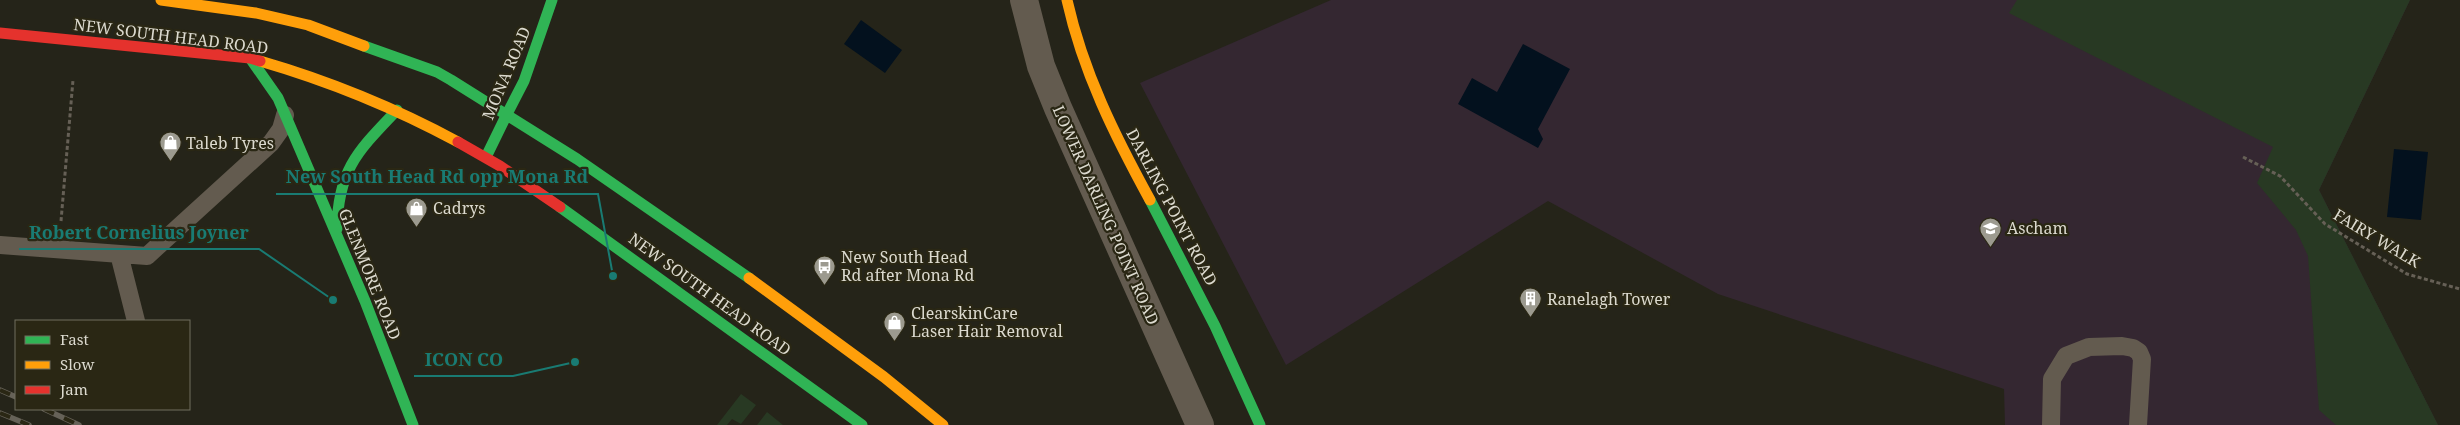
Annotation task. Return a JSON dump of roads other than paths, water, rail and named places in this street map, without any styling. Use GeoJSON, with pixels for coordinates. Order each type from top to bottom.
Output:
{"type":"FeatureCollection","features":[{"type":"Feature","properties":{"kind":"main road","name":"NEW SOUTH HEAD ROAD"},"geometry":{"type":"LineString","coordinates":[[161,0],[256,14],[308,25],[437,72],[555,143],[730,264],[905,392],[943,425]]}},
{"type":"Feature","properties":{"kind":"main road","name":"MONA ROAD"},"geometry":{"type":"LineString","coordinates":[[486,157],[524,80],[552,0]]}},
{"type":"Feature","properties":{"kind":"main road","name":"DARLING POINT ROAD"},"geometry":{"type":"LineString","coordinates":[[1067,0],[1072,25],[1085,67],[1104,112],[1184,264],[1260,425]]}},
{"type":"Feature","properties":{"kind":"main road","name":"NEW SOUTH HEAD ROAD"},"geometry":{"type":"LineString","coordinates":[[0,34],[250,58],[290,69],[397,110],[486,157],[698,303],[862,425]]}},
{"type":"Feature","properties":{"kind":"main road","name":"GLENMORE ROAD"},"geometry":{"type":"LineString","coordinates":[[250,58],[269,84],[285,115],[338,238],[413,425]]}},
{"type":"Feature","properties":{"kind":"main road"},"geometry":{"type":"LineString","coordinates":[[338,238],[336,206],[344,174],[360,149],[397,110]]}},
{"type":"Feature","properties":{"kind":"street","name":"LOWER DARLING POINT ROAD"},"geometry":{"type":"LineString","coordinates":[[1024,0],[1041,66],[1058,108],[1200,425]]}},
{"type":"Feature","properties":{"kind":"lane"},"geometry":{"type":"LineString","coordinates":[[0,245],[147,256],[271,143],[282,129],[285,115]]}},
{"type":"Feature","properties":{"kind":"lane"},"geometry":{"type":"LineString","coordinates":[[119,254],[136,320]]}},
{"type":"Feature","properties":{"kind":"lane"},"geometry":{"type":"LineString","coordinates":[[2051,425],[2050,392],[2052,379],[2066,356],[2089,347],[2122,346],[2134,348],[2142,359],[2138,425]]}},
{"type":"Feature","properties":{"kind":"water"},"geometry":{"type":"Polygon","coordinates":[[[861,20],[902,50],[885,73],[844,44],[861,20]]]}},
{"type":"Feature","properties":{"kind":"water"},"geometry":{"type":"Polygon","coordinates":[[[1523,44],[1570,69],[1538,129],[1543,139],[1538,148],[1458,104],[1472,78],[1497,92],[1523,44]]]}},
{"type":"Feature","properties":{"kind":"water"},"geometry":{"type":"Polygon","coordinates":[[[2394,149],[2428,152],[2421,220],[2387,217],[2394,149]]]}},
{"type":"Feature","properties":{"kind":"railway"},"geometry":{"type":"LineString","coordinates":[[0,390],[15,397]]}},
{"type":"Feature","properties":{"kind":"railway"},"geometry":{"type":"LineString","coordinates":[[46,410],[79,425]]}},
{"type":"Feature","properties":{"kind":"railway"},"geometry":{"type":"LineString","coordinates":[[0,413],[29,425]]}},
{"type":"Feature","properties":{"kind":"place","name":"Taleb Tyres"},"geometry":{"type":"Point","coordinates":[170,162]}},
{"type":"Feature","properties":{"kind":"place","name":"Cadrys"},"geometry":{"type":"Point","coordinates":[417,227]}},
{"type":"Feature","properties":{"kind":"place","name":"Ascham"},"geometry":{"type":"Point","coordinates":[1991,247]}},
{"type":"Feature","properties":{"kind":"place","name":"New South Head Rd opp Mona Rd"},"geometry":{"type":"Point","coordinates":[613,276]}},
{"type":"Feature","properties":{"kind":"place","name":"New South Head Rd after Mona Rd"},"geometry":{"type":"Point","coordinates":[825,285]}},
{"type":"Feature","properties":{"kind":"place","name":"Robert Cornelius Joyner"},"geometry":{"type":"Point","coordinates":[333,300]}},
{"type":"Feature","properties":{"kind":"place","name":"Ranelagh Tower"},"geometry":{"type":"Point","coordinates":[1531,318]}},
{"type":"Feature","properties":{"kind":"place","name":"ClearskinCare Laser Hair Removal"},"geometry":{"type":"Point","coordinates":[895,341]}},
{"type":"Feature","properties":{"kind":"place","name":"ICON CO"},"geometry":{"type":"Point","coordinates":[575,362]}}]}
